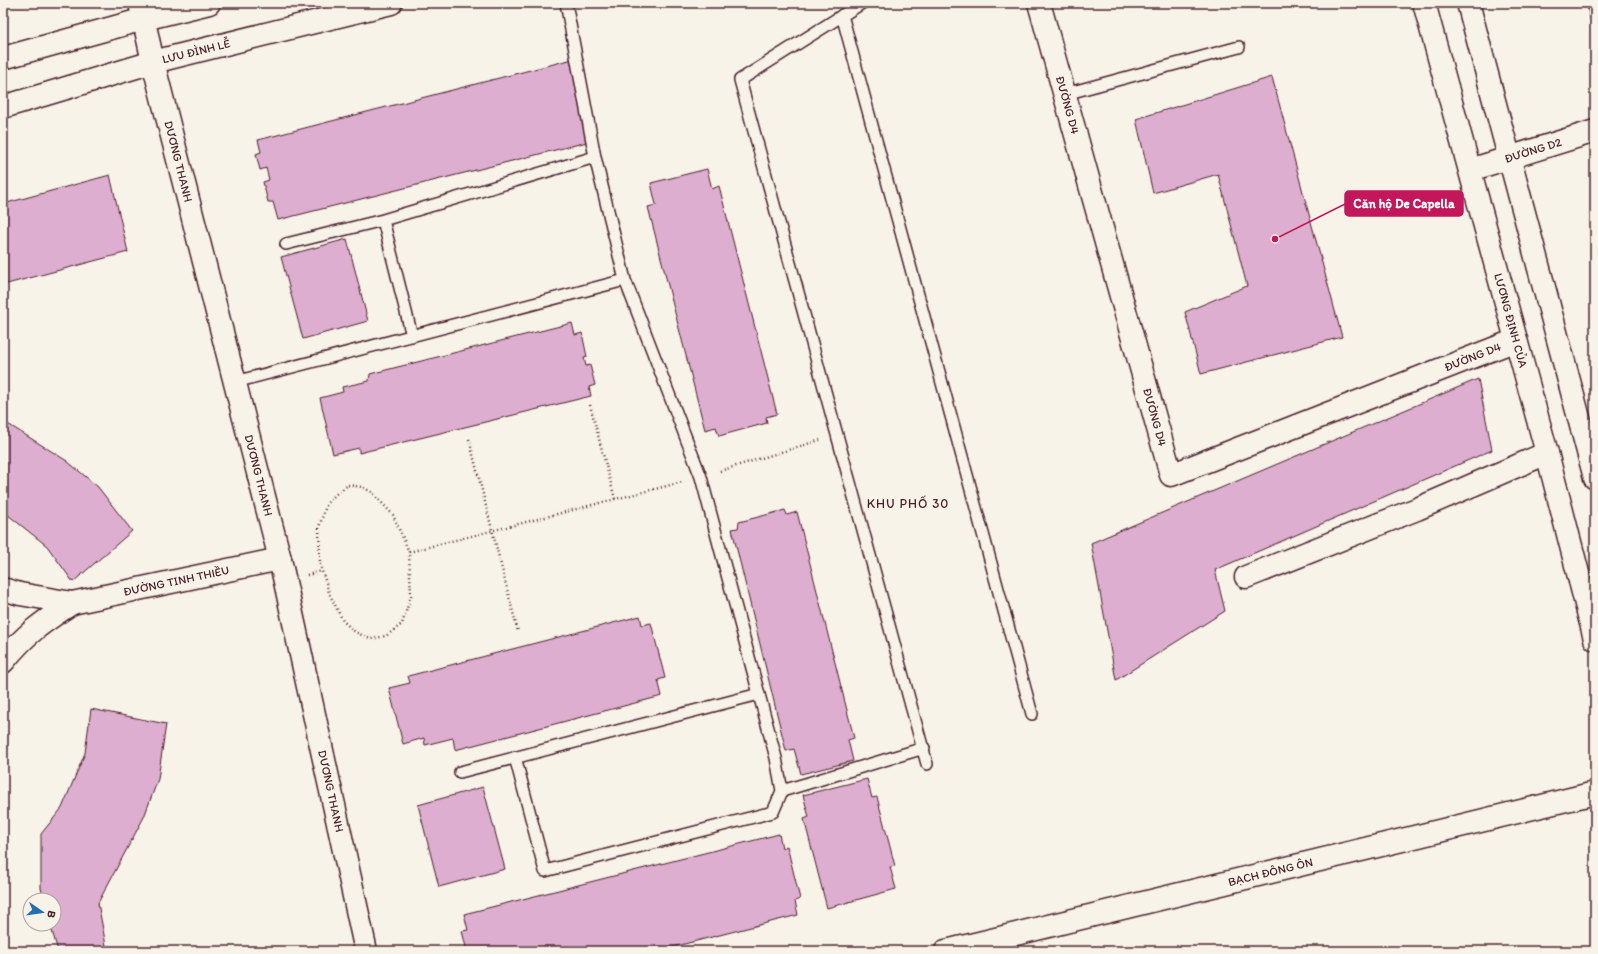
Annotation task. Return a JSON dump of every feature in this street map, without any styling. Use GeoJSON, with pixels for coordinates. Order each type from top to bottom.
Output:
{"type":"FeatureCollection","features":[{"type":"Feature","properties":{"kind":"street"},"geometry":{"type":"LineString","coordinates":[[3,58],[142,11],[209,3]]}},
{"type":"Feature","properties":{"kind":"street","name":"LƯU ĐÌNH LỄ"},"geometry":{"type":"LineString","coordinates":[[3,107],[153,62],[391,3]]}},
{"type":"Feature","properties":{"kind":"street","name":"ĐƯỜNG D4"},"geometry":{"type":"LineString","coordinates":[[1039,3],[1171,475],[1516,340]]}},
{"type":"Feature","properties":{"kind":"street","name":"LƯƠNG ĐỊNH CỦA"},"geometry":{"type":"LineString","coordinates":[[1424,3],[1547,453],[1595,639]]}},
{"type":"Feature","properties":{"kind":"street"},"geometry":{"type":"LineString","coordinates":[[1468,3],[1595,478]]}},
{"type":"Feature","properties":{"kind":"street","name":"DƯƠNG THANH"},"geometry":{"type":"LineString","coordinates":[[142,11],[153,62],[280,559],[366,951]]}},
{"type":"Feature","properties":{"kind":"street","name":"ĐƯỜNG D2"},"geometry":{"type":"LineString","coordinates":[[1470,170],[1595,131]]}},
{"type":"Feature","properties":{"kind":"street"},"geometry":{"type":"LineString","coordinates":[[1246,577],[1417,510],[1547,453]]}},
{"type":"Feature","properties":{"kind":"street","name":"ĐƯỜNG TINH THIỀU"},"geometry":{"type":"LineString","coordinates":[[3,662],[18,643],[39,624],[72,603],[280,559]]}},
{"type":"Feature","properties":{"kind":"street","name":"ĐƯỜNG TINH THIỀU"},"geometry":{"type":"LineString","coordinates":[[3,589],[20,594],[72,603]]}},
{"type":"Feature","properties":{"kind":"street","name":"BẠCH ĐÔNG ÔN"},"geometry":{"type":"LineString","coordinates":[[946,951],[1595,793]]}},
{"type":"Feature","properties":{"kind":"lane"},"geometry":{"type":"LineString","coordinates":[[515,757],[544,871],[773,812],[782,791],[776,758],[701,477],[625,280],[595,158],[566,3]]}},
{"type":"Feature","properties":{"kind":"lane"},"geometry":{"type":"LineString","coordinates":[[862,3],[740,80],[928,764]]}},
{"type":"Feature","properties":{"kind":"lane"},"geometry":{"type":"LineString","coordinates":[[842,15],[1032,714]]}},
{"type":"Feature","properties":{"kind":"lane"},"geometry":{"type":"LineString","coordinates":[[1065,94],[1239,47]]}},
{"type":"Feature","properties":{"kind":"lane"},"geometry":{"type":"LineString","coordinates":[[286,244],[383,220],[595,158]]}},
{"type":"Feature","properties":{"kind":"lane"},"geometry":{"type":"LineString","coordinates":[[383,220],[412,336]]}},
{"type":"Feature","properties":{"kind":"lane"},"geometry":{"type":"LineString","coordinates":[[235,382],[625,280]]}},
{"type":"Feature","properties":{"kind":"lane"},"geometry":{"type":"LineString","coordinates":[[460,772],[759,694]]}},
{"type":"Feature","properties":{"kind":"lane"},"geometry":{"type":"LineString","coordinates":[[782,791],[924,748]]}},
{"type":"Feature","properties":{"kind":"path"},"geometry":{"type":"LineString","coordinates":[[590,405],[614,499]]}},
{"type":"Feature","properties":{"kind":"path"},"geometry":{"type":"LineString","coordinates":[[409,552],[701,477],[838,435]]}},
{"type":"Feature","properties":{"kind":"path"},"geometry":{"type":"LineString","coordinates":[[469,439],[518,632]]}},
{"type":"Feature","properties":{"kind":"path"},"geometry":{"type":"LineString","coordinates":[[348,485],[362,487],[372,492],[393,515],[409,552],[411,596],[402,624],[386,636],[371,639],[355,632],[343,620],[336,608],[320,565],[319,527],[326,503],[348,485]]}},
{"type":"Feature","properties":{"kind":"building"},"geometry":{"type":"Polygon","coordinates":[[[1586,3],[1595,3],[1595,38],[1586,3]]]}},
{"type":"Feature","properties":{"kind":"building"},"geometry":{"type":"Polygon","coordinates":[[[573,59],[591,141],[278,220],[273,202],[268,202],[263,182],[269,180],[266,168],[260,170],[256,154],[261,152],[258,140],[573,59]]]}},
{"type":"Feature","properties":{"kind":"building"},"geometry":{"type":"Polygon","coordinates":[[[1272,77],[1342,337],[1201,374],[1185,312],[1247,286],[1218,174],[1153,193],[1136,119],[1272,77]]]}},
{"type":"Feature","properties":{"kind":"building"},"geometry":{"type":"Polygon","coordinates":[[[707,169],[712,189],[719,186],[777,414],[766,417],[767,423],[719,436],[716,427],[705,430],[648,207],[656,205],[651,183],[707,169]]]}},
{"type":"Feature","properties":{"kind":"building"},"geometry":{"type":"Polygon","coordinates":[[[110,175],[128,252],[3,285],[3,204],[110,175]]]}},
{"type":"Feature","properties":{"kind":"building"},"geometry":{"type":"Polygon","coordinates":[[[347,239],[368,321],[303,339],[281,257],[347,239]]]}},
{"type":"Feature","properties":{"kind":"building"},"geometry":{"type":"Polygon","coordinates":[[[572,323],[575,335],[582,333],[587,357],[584,358],[586,366],[590,365],[595,385],[589,387],[591,396],[359,453],[359,448],[333,454],[320,398],[343,392],[342,387],[369,381],[370,374],[572,323]]]}},
{"type":"Feature","properties":{"kind":"building"},"geometry":{"type":"Polygon","coordinates":[[[1478,379],[1492,450],[1215,570],[1225,611],[1116,680],[1091,543],[1478,379]]]}},
{"type":"Feature","properties":{"kind":"building"},"geometry":{"type":"Polygon","coordinates":[[[3,421],[67,461],[98,487],[132,531],[73,582],[47,546],[3,511],[3,421]]]}},
{"type":"Feature","properties":{"kind":"building"},"geometry":{"type":"Polygon","coordinates":[[[785,510],[787,515],[797,512],[854,738],[848,740],[853,761],[801,774],[794,749],[786,751],[732,529],[738,528],[739,522],[785,510]]]}},
{"type":"Feature","properties":{"kind":"building"},"geometry":{"type":"Polygon","coordinates":[[[640,616],[642,625],[651,623],[665,678],[658,680],[662,696],[455,750],[453,738],[425,745],[424,738],[403,744],[389,688],[410,683],[408,676],[640,616]]]}},
{"type":"Feature","properties":{"kind":"building"},"geometry":{"type":"Polygon","coordinates":[[[91,709],[166,724],[158,779],[144,817],[98,903],[107,951],[58,951],[52,932],[62,932],[62,892],[42,892],[41,834],[62,808],[85,753],[91,709]]]}},
{"type":"Feature","properties":{"kind":"building"},"geometry":{"type":"Polygon","coordinates":[[[867,779],[872,798],[877,797],[895,866],[890,867],[896,889],[827,908],[804,819],[809,817],[803,795],[867,779]]]}},
{"type":"Feature","properties":{"kind":"building"},"geometry":{"type":"Polygon","coordinates":[[[483,787],[505,869],[439,887],[418,805],[483,787]]]}},
{"type":"Feature","properties":{"kind":"building"},"geometry":{"type":"Polygon","coordinates":[[[779,834],[782,848],[787,846],[800,899],[795,901],[798,915],[657,951],[467,951],[462,931],[468,930],[464,914],[779,834]]]}},
{"type":"Feature","properties":{"kind":"place","name":"Căn hộ De Capella"},"geometry":{"type":"Point","coordinates":[1275,239]}},
{"type":"Feature","properties":{"kind":"district","name":"KHU PHỐ 30"},"geometry":{"type":"Point","coordinates":[908,503]}}]}
